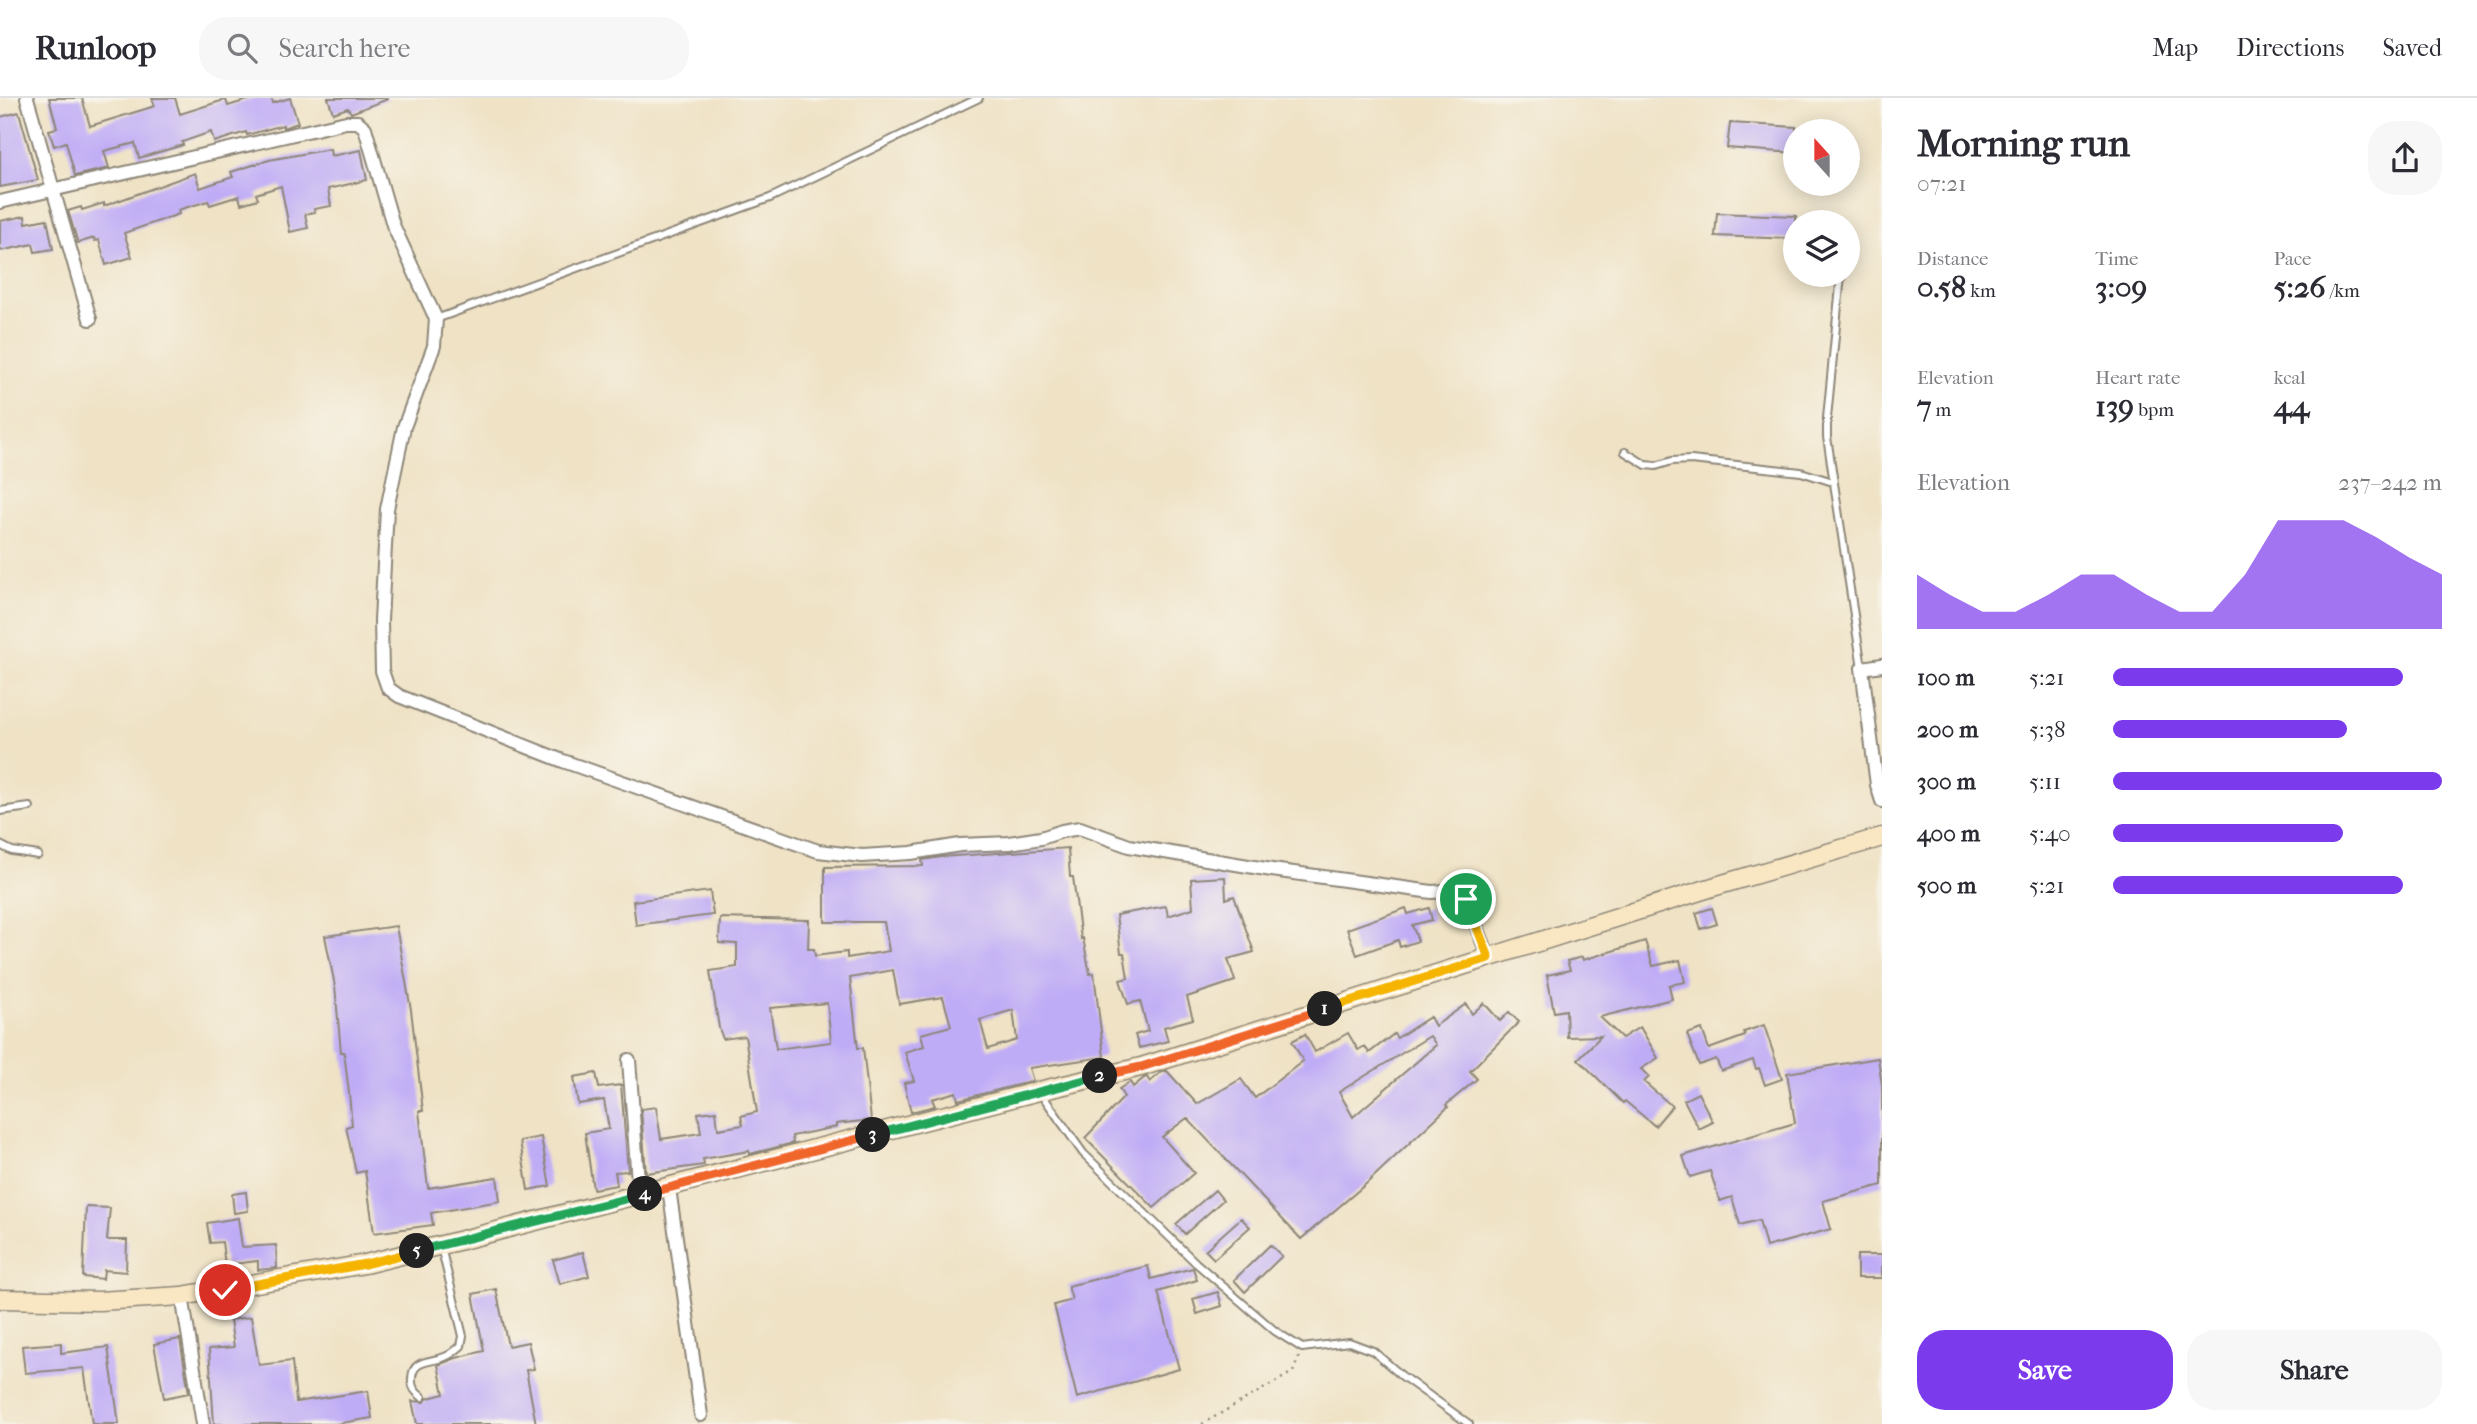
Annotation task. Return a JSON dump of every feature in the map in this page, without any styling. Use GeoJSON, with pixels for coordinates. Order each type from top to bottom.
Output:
{"type":"FeatureCollection","features":[{"type":"Feature","properties":{"kind":"main road"},"geometry":{"type":"LineString","coordinates":[[0,1299],[99,1301],[182,1296],[352,1266],[440,1246],[1141,1067],[1882,837]]}},
{"type":"Feature","properties":{"kind":"street"},"geometry":{"type":"LineString","coordinates":[[27,98],[90,319]]}},
{"type":"Feature","properties":{"kind":"street"},"geometry":{"type":"LineString","coordinates":[[0,202],[346,122],[359,122],[365,128],[393,225],[436,319],[434,346],[404,427],[387,509],[381,620],[382,671],[388,688],[399,696],[563,761],[818,850],[862,856],[911,852],[960,845],[1009,843],[1080,828],[1129,846],[1154,851],[1432,892],[1459,890],[1466,899],[1489,958]]}},
{"type":"Feature","properties":{"kind":"street"},"geometry":{"type":"LineString","coordinates":[[1882,665],[1862,668],[1877,785],[1882,801]]}},
{"type":"Feature","properties":{"kind":"street"},"geometry":{"type":"LineString","coordinates":[[629,1060],[639,1195]]}},
{"type":"Feature","properties":{"kind":"street"},"geometry":{"type":"LineString","coordinates":[[669,1188],[701,1415]]}},
{"type":"Feature","properties":{"kind":"street"},"geometry":{"type":"LineString","coordinates":[[182,1296],[203,1424]]}},
{"type":"Feature","properties":{"kind":"lane"},"geometry":{"type":"LineString","coordinates":[[436,319],[770,198],[979,98]]}},
{"type":"Feature","properties":{"kind":"lane"},"geometry":{"type":"LineString","coordinates":[[1841,287],[1827,418],[1833,482],[1862,668]]}},
{"type":"Feature","properties":{"kind":"lane"},"geometry":{"type":"LineString","coordinates":[[1625,452],[1646,465],[1656,467],[1672,461],[1691,460],[1801,472],[1833,482]]}},
{"type":"Feature","properties":{"kind":"lane"},"geometry":{"type":"LineString","coordinates":[[0,811],[30,807]]}},
{"type":"Feature","properties":{"kind":"lane"},"geometry":{"type":"LineString","coordinates":[[0,845],[12,852],[38,855]]}},
{"type":"Feature","properties":{"kind":"lane"},"geometry":{"type":"LineString","coordinates":[[1039,1091],[1083,1153],[1196,1263],[1275,1331],[1302,1348],[1349,1342],[1373,1352],[1469,1424]]}},
{"type":"Feature","properties":{"kind":"lane"},"geometry":{"type":"LineString","coordinates":[[422,1397],[415,1392],[411,1382],[413,1370],[417,1365],[448,1356],[461,1346],[463,1336],[440,1246]]}},
{"type":"Feature","properties":{"kind":"path"},"geometry":{"type":"LineString","coordinates":[[1202,1424],[1293,1371],[1302,1348]]}},
{"type":"Feature","properties":{"kind":"building"},"geometry":{"type":"Polygon","coordinates":[[[49,98],[82,98],[90,126],[155,106],[152,98],[175,98],[180,114],[226,100],[228,106],[254,98],[271,98],[273,103],[290,98],[298,123],[247,135],[246,132],[214,142],[211,132],[182,142],[183,145],[139,158],[135,143],[104,151],[109,168],[75,176],[66,142],[54,146],[49,130],[57,128],[49,98]]]}},
{"type":"Feature","properties":{"kind":"building"},"geometry":{"type":"Polygon","coordinates":[[[328,98],[388,99],[351,113],[348,108],[333,113],[328,98]]]}},
{"type":"Feature","properties":{"kind":"building"},"geometry":{"type":"Polygon","coordinates":[[[19,112],[38,180],[0,187],[0,117],[19,112]]]}},
{"type":"Feature","properties":{"kind":"building"},"geometry":{"type":"Polygon","coordinates":[[[1730,123],[1783,126],[1783,152],[1727,148],[1730,123]]]}},
{"type":"Feature","properties":{"kind":"building"},"geometry":{"type":"Polygon","coordinates":[[[330,149],[331,156],[361,150],[367,180],[328,189],[331,206],[314,209],[315,212],[305,214],[308,228],[290,232],[281,186],[256,194],[258,199],[241,204],[239,196],[210,205],[208,201],[178,210],[179,214],[124,233],[132,257],[106,265],[99,240],[95,241],[94,238],[78,243],[68,211],[104,203],[104,206],[195,173],[200,188],[233,177],[231,172],[269,160],[330,149]]]}},
{"type":"Feature","properties":{"kind":"building"},"geometry":{"type":"Polygon","coordinates":[[[1717,213],[1783,216],[1783,239],[1715,236],[1717,213]]]}},
{"type":"Feature","properties":{"kind":"building"},"geometry":{"type":"Polygon","coordinates":[[[25,216],[26,223],[47,219],[53,249],[35,252],[33,244],[0,251],[0,221],[25,216]]]}},
{"type":"Feature","properties":{"kind":"building"},"geometry":{"type":"Polygon","coordinates":[[[1068,848],[1070,877],[1073,877],[1081,939],[1083,938],[1090,974],[1094,973],[1104,1057],[1029,1068],[1033,1081],[958,1100],[956,1092],[932,1099],[935,1106],[911,1112],[904,1083],[914,1081],[905,1052],[924,1046],[921,1034],[951,1026],[943,997],[899,1004],[893,970],[850,978],[858,1048],[863,1048],[871,1120],[836,1124],[836,1127],[792,1136],[793,1143],[750,1154],[749,1151],[703,1159],[704,1165],[646,1173],[641,1109],[656,1107],[661,1139],[701,1133],[698,1113],[716,1111],[718,1129],[743,1125],[741,1116],[757,1112],[745,1036],[723,1039],[719,1028],[710,971],[737,967],[737,944],[719,943],[720,918],[809,920],[808,949],[814,949],[815,956],[847,952],[847,958],[889,951],[884,922],[825,922],[825,867],[923,866],[922,860],[1068,848]],[[827,1003],[770,1008],[776,1049],[831,1042],[827,1003]],[[1013,1010],[980,1020],[988,1049],[1017,1040],[1013,1010]]]}},
{"type":"Feature","properties":{"kind":"building"},"geometry":{"type":"Polygon","coordinates":[[[1225,877],[1226,899],[1234,896],[1254,952],[1228,959],[1235,981],[1187,997],[1193,1019],[1164,1027],[1168,1041],[1139,1048],[1135,1035],[1148,1031],[1140,1001],[1128,1004],[1120,980],[1128,978],[1124,953],[1121,953],[1116,915],[1166,906],[1168,916],[1193,908],[1191,879],[1225,877]]]}},
{"type":"Feature","properties":{"kind":"building"},"geometry":{"type":"Polygon","coordinates":[[[710,891],[713,915],[636,925],[633,901],[710,891]]]}},
{"type":"Feature","properties":{"kind":"building"},"geometry":{"type":"Polygon","coordinates":[[[1406,908],[1408,914],[1429,908],[1432,920],[1412,925],[1418,941],[1400,947],[1398,940],[1357,955],[1347,929],[1406,908]]]}},
{"type":"Feature","properties":{"kind":"building"},"geometry":{"type":"Polygon","coordinates":[[[1712,908],[1717,924],[1701,929],[1696,913],[1712,908]]]}},
{"type":"Feature","properties":{"kind":"building"},"geometry":{"type":"Polygon","coordinates":[[[396,926],[411,1010],[423,1111],[419,1111],[428,1188],[497,1177],[500,1201],[431,1213],[433,1225],[374,1233],[365,1171],[356,1173],[346,1127],[352,1125],[349,1093],[344,1052],[341,1052],[335,986],[325,936],[396,926]]]}},
{"type":"Feature","properties":{"kind":"building"},"geometry":{"type":"Polygon","coordinates":[[[1645,941],[1653,966],[1680,960],[1685,982],[1669,985],[1672,999],[1600,1017],[1622,1038],[1640,1027],[1658,1058],[1641,1069],[1649,1077],[1644,1082],[1672,1106],[1655,1126],[1625,1101],[1623,1103],[1578,1059],[1601,1036],[1567,1037],[1566,1010],[1554,1012],[1547,975],[1570,970],[1567,961],[1582,957],[1583,960],[1645,941]]]}},
{"type":"Feature","properties":{"kind":"building"},"geometry":{"type":"Polygon","coordinates":[[[1484,1003],[1500,1021],[1509,1012],[1519,1022],[1470,1071],[1477,1079],[1446,1105],[1448,1107],[1367,1183],[1301,1239],[1187,1118],[1162,1137],[1194,1173],[1154,1208],[1085,1138],[1124,1097],[1119,1089],[1130,1082],[1133,1087],[1147,1077],[1150,1082],[1160,1073],[1167,1071],[1197,1104],[1241,1079],[1255,1098],[1303,1061],[1292,1041],[1305,1034],[1315,1052],[1348,1033],[1358,1050],[1365,1046],[1369,1053],[1394,1034],[1397,1038],[1430,1017],[1435,1026],[1466,1004],[1472,1014],[1484,1003]],[[1430,1036],[1339,1092],[1353,1117],[1436,1045],[1430,1036]]]}},
{"type":"Feature","properties":{"kind":"building"},"geometry":{"type":"Polygon","coordinates":[[[1764,1025],[1782,1079],[1765,1085],[1753,1060],[1721,1071],[1716,1059],[1699,1065],[1687,1034],[1702,1029],[1709,1049],[1745,1036],[1744,1032],[1764,1025]]]}},
{"type":"Feature","properties":{"kind":"building"},"geometry":{"type":"Polygon","coordinates":[[[1878,1058],[1882,1085],[1882,1185],[1823,1201],[1831,1229],[1766,1247],[1759,1220],[1740,1225],[1732,1197],[1720,1201],[1710,1171],[1690,1177],[1683,1156],[1795,1123],[1787,1073],[1878,1058]]]}},
{"type":"Feature","properties":{"kind":"building"},"geometry":{"type":"Polygon","coordinates":[[[596,1073],[599,1088],[621,1085],[628,1171],[615,1172],[617,1185],[593,1189],[585,1133],[609,1129],[604,1100],[578,1104],[574,1077],[596,1073]]]}},
{"type":"Feature","properties":{"kind":"building"},"geometry":{"type":"Polygon","coordinates":[[[1698,1093],[1713,1122],[1699,1129],[1684,1100],[1698,1093]]]}},
{"type":"Feature","properties":{"kind":"building"},"geometry":{"type":"Polygon","coordinates":[[[541,1137],[550,1186],[528,1190],[520,1141],[541,1137]]]}},
{"type":"Feature","properties":{"kind":"building"},"geometry":{"type":"Polygon","coordinates":[[[1215,1190],[1223,1200],[1185,1234],[1176,1224],[1215,1190]]]}},
{"type":"Feature","properties":{"kind":"building"},"geometry":{"type":"Polygon","coordinates":[[[246,1192],[248,1211],[234,1213],[232,1194],[246,1192]]]}},
{"type":"Feature","properties":{"kind":"building"},"geometry":{"type":"Polygon","coordinates":[[[86,1207],[110,1208],[107,1240],[127,1240],[126,1272],[104,1270],[103,1279],[83,1277],[86,1207]]]}},
{"type":"Feature","properties":{"kind":"building"},"geometry":{"type":"Polygon","coordinates":[[[238,1218],[242,1247],[276,1245],[277,1268],[258,1270],[258,1261],[225,1265],[222,1242],[210,1243],[207,1223],[238,1218]]]}},
{"type":"Feature","properties":{"kind":"building"},"geometry":{"type":"Polygon","coordinates":[[[1241,1218],[1250,1227],[1214,1259],[1205,1250],[1241,1218]]]}},
{"type":"Feature","properties":{"kind":"building"},"geometry":{"type":"Polygon","coordinates":[[[1270,1245],[1282,1256],[1245,1292],[1234,1280],[1270,1245]]]}},
{"type":"Feature","properties":{"kind":"building"},"geometry":{"type":"Polygon","coordinates":[[[583,1252],[589,1276],[560,1284],[553,1260],[583,1252]]]}},
{"type":"Feature","properties":{"kind":"building"},"geometry":{"type":"Polygon","coordinates":[[[1857,1255],[1882,1255],[1882,1278],[1857,1278],[1857,1255]]]}},
{"type":"Feature","properties":{"kind":"building"},"geometry":{"type":"Polygon","coordinates":[[[1148,1266],[1151,1279],[1193,1268],[1197,1280],[1158,1292],[1179,1369],[1077,1398],[1054,1305],[1072,1300],[1068,1286],[1148,1266]]]}},
{"type":"Feature","properties":{"kind":"building"},"geometry":{"type":"Polygon","coordinates":[[[496,1289],[508,1346],[528,1342],[534,1369],[526,1370],[536,1424],[417,1424],[412,1401],[424,1402],[428,1398],[444,1394],[438,1365],[484,1351],[473,1294],[496,1289]]]}},
{"type":"Feature","properties":{"kind":"building"},"geometry":{"type":"Polygon","coordinates":[[[1218,1292],[1222,1306],[1197,1314],[1193,1299],[1218,1292]]]}},
{"type":"Feature","properties":{"kind":"building"},"geometry":{"type":"Polygon","coordinates":[[[251,1317],[259,1365],[292,1361],[296,1402],[368,1391],[372,1418],[336,1424],[214,1424],[209,1349],[234,1347],[230,1320],[251,1317]]]}},
{"type":"Feature","properties":{"kind":"building"},"geometry":{"type":"Polygon","coordinates":[[[180,1339],[189,1393],[164,1398],[154,1344],[180,1339]]]}},
{"type":"Feature","properties":{"kind":"building"},"geometry":{"type":"Polygon","coordinates":[[[61,1343],[61,1353],[108,1347],[119,1424],[92,1424],[84,1368],[25,1373],[22,1346],[61,1343]]]}},
{"type":"Feature","properties":{"kind":"route"},"geometry":{"type":"LineString","coordinates":[[225,1290],[365,1264],[440,1246],[1141,1067],[1489,958],[1466,899]]}}]}
